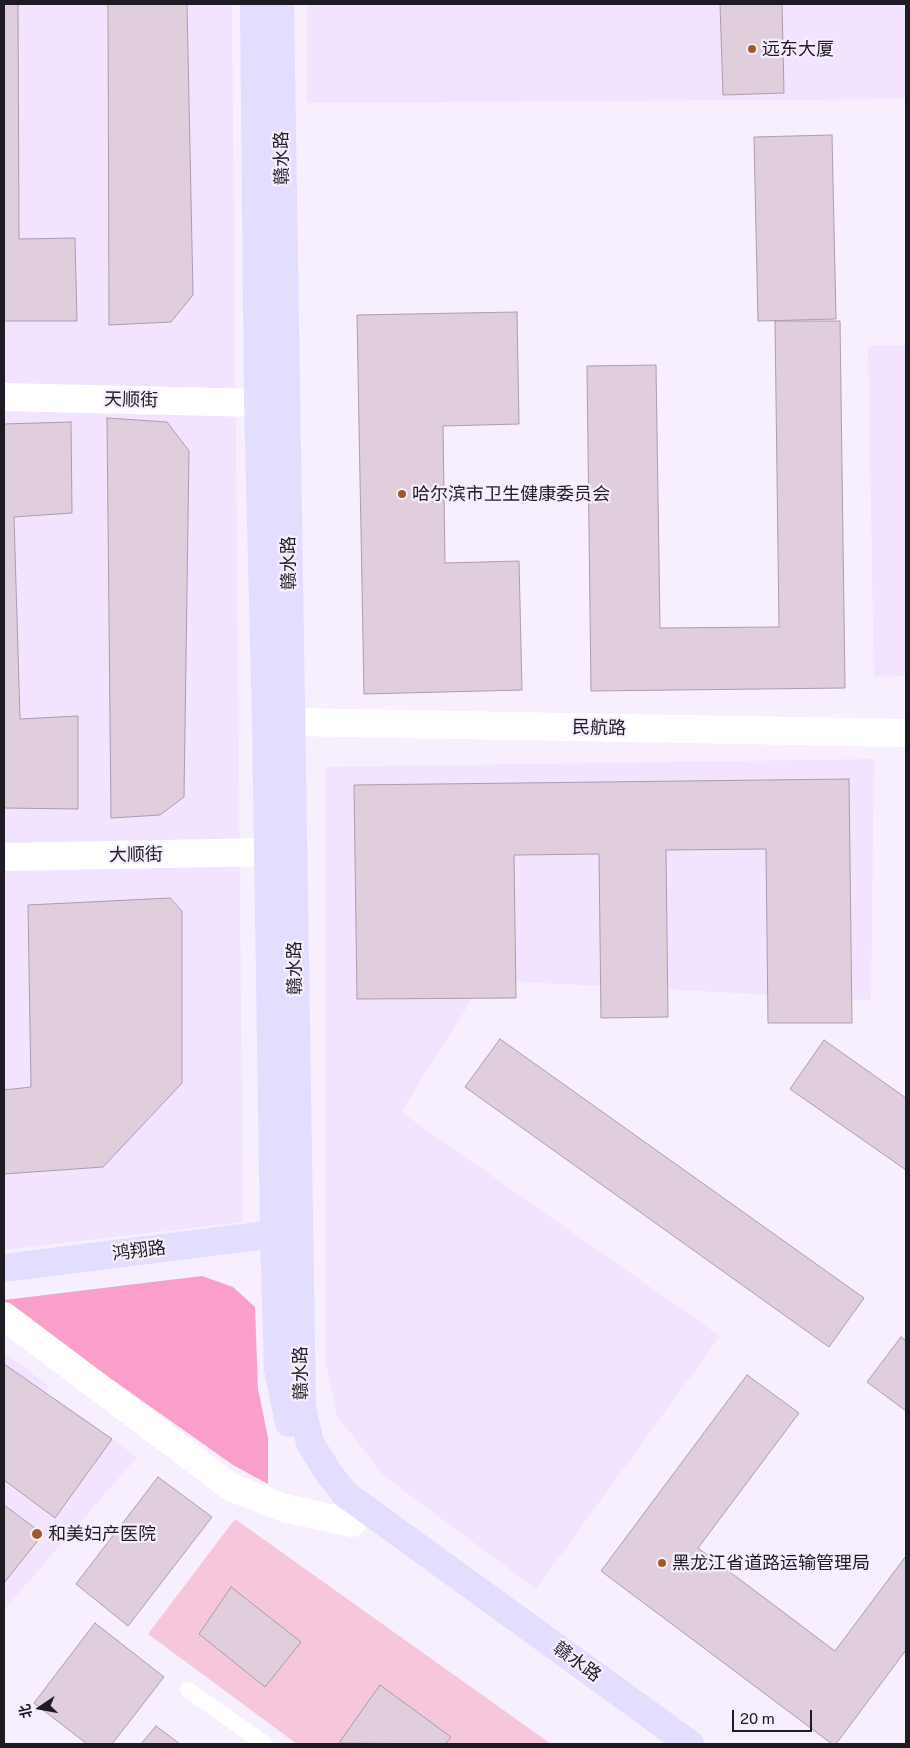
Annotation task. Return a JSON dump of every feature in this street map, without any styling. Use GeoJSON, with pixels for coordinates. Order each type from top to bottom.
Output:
{"type":"FeatureCollection","features":[{"type":"Feature","properties":{"kind":"main road","name":"赣水路"},"geometry":{"type":"LineString","coordinates":[[254,4],[258,403],[274,1234],[278,1369],[295,1451],[317,1489],[352,1523],[660,1744]]}},
{"type":"Feature","properties":{"kind":"main road","name":"赣水路"},"geometry":{"type":"LineString","coordinates":[[280,4],[302,1408],[310,1443],[328,1472],[345,1494],[690,1744]]}},
{"type":"Feature","properties":{"kind":"main road","name":"鸿翔路"},"geometry":{"type":"LineString","coordinates":[[4,1268],[274,1234]]}},
{"type":"Feature","properties":{"kind":"street","name":"天顺街"},"geometry":{"type":"LineString","coordinates":[[4,397],[258,403]]}},
{"type":"Feature","properties":{"kind":"street","name":"民航路"},"geometry":{"type":"LineString","coordinates":[[291,722],[906,733]]}},
{"type":"Feature","properties":{"kind":"street","name":"大顺街"},"geometry":{"type":"LineString","coordinates":[[4,857],[268,852]]}},
{"type":"Feature","properties":{"kind":"street","name":"赣水路"},"geometry":{"type":"LineString","coordinates":[[4,1316],[231,1487],[284,1508],[352,1523]]}},
{"type":"Feature","properties":{"kind":"lane"},"geometry":{"type":"LineString","coordinates":[[188,1690],[265,1744]]}},
{"type":"Feature","properties":{"kind":"shaded area"},"geometry":{"type":"Polygon","coordinates":[[[4,4],[232,4],[243,1222],[4,1250],[4,4]]]}},
{"type":"Feature","properties":{"kind":"shaded area"},"geometry":{"type":"Polygon","coordinates":[[[307,4],[906,4],[906,99],[307,103],[307,4]]]}},
{"type":"Feature","properties":{"kind":"shaded area"},"geometry":{"type":"Polygon","coordinates":[[[906,345],[906,676],[874,677],[868,346],[906,345]]]}},
{"type":"Feature","properties":{"kind":"shaded area"},"geometry":{"type":"Polygon","coordinates":[[[874,759],[871,1000],[484,980],[401,1112],[720,1336],[536,1589],[384,1476],[337,1416],[325,1359],[325,767],[874,759]]]}},
{"type":"Feature","properties":{"kind":"shaded area"},"geometry":{"type":"Polygon","coordinates":[[[202,1276],[233,1287],[255,1307],[258,1389],[268,1438],[268,1484],[233,1465],[4,1303],[4,1300],[202,1276]]]}},
{"type":"Feature","properties":{"kind":"shaded area"},"geometry":{"type":"Polygon","coordinates":[[[4,1352],[50,1387],[4,1436],[4,1352]]]}},
{"type":"Feature","properties":{"kind":"shaded area","name":"和美妇产医院"},"geometry":{"type":"Polygon","coordinates":[[[55,1398],[137,1457],[4,1610],[4,1451],[55,1398]]]}},
{"type":"Feature","properties":{"kind":"shaded area"},"geometry":{"type":"Polygon","coordinates":[[[235,1519],[551,1744],[297,1744],[148,1634],[235,1519]]]}},
{"type":"Feature","properties":{"kind":"building"},"geometry":{"type":"Polygon","coordinates":[[[4,4],[18,4],[19,239],[75,238],[77,321],[4,321],[4,4]]]}},
{"type":"Feature","properties":{"kind":"building"},"geometry":{"type":"Polygon","coordinates":[[[108,4],[187,4],[193,295],[171,322],[109,325],[108,4]]]}},
{"type":"Feature","properties":{"kind":"building","name":"远东大厦"},"geometry":{"type":"Polygon","coordinates":[[[720,4],[782,4],[784,93],[723,95],[720,4]]]}},
{"type":"Feature","properties":{"kind":"building"},"geometry":{"type":"Polygon","coordinates":[[[832,135],[836,319],[758,321],[754,137],[832,135]]]}},
{"type":"Feature","properties":{"kind":"building","name":"哈尔滨市卫生健康委员会"},"geometry":{"type":"Polygon","coordinates":[[[517,312],[519,424],[443,426],[445,563],[519,561],[522,690],[364,694],[357,315],[517,312]]]}},
{"type":"Feature","properties":{"kind":"building"},"geometry":{"type":"Polygon","coordinates":[[[775,321],[840,321],[845,688],[591,691],[587,366],[656,365],[660,628],[779,627],[775,321]]]}},
{"type":"Feature","properties":{"kind":"building"},"geometry":{"type":"Polygon","coordinates":[[[107,418],[167,422],[189,451],[184,797],[160,815],[111,818],[107,418]]]}},
{"type":"Feature","properties":{"kind":"building"},"geometry":{"type":"Polygon","coordinates":[[[71,422],[72,513],[14,517],[20,719],[78,716],[78,809],[4,808],[4,424],[71,422]]]}},
{"type":"Feature","properties":{"kind":"building"},"geometry":{"type":"Polygon","coordinates":[[[849,779],[852,1023],[768,1023],[766,849],[666,850],[668,1017],[601,1018],[599,854],[514,855],[516,998],[357,999],[354,785],[849,779]]]}},
{"type":"Feature","properties":{"kind":"building"},"geometry":{"type":"Polygon","coordinates":[[[170,898],[182,911],[182,1083],[103,1167],[4,1174],[4,1090],[31,1087],[28,905],[170,898]]]}},
{"type":"Feature","properties":{"kind":"building"},"geometry":{"type":"Polygon","coordinates":[[[500,1039],[864,1298],[829,1347],[465,1087],[500,1039]]]}},
{"type":"Feature","properties":{"kind":"building"},"geometry":{"type":"Polygon","coordinates":[[[824,1040],[906,1098],[906,1170],[790,1089],[824,1040]]]}},
{"type":"Feature","properties":{"kind":"building"},"geometry":{"type":"Polygon","coordinates":[[[901,1337],[906,1341],[906,1411],[867,1382],[901,1337]]]}},
{"type":"Feature","properties":{"kind":"building"},"geometry":{"type":"Polygon","coordinates":[[[4,1364],[112,1439],[55,1518],[4,1480],[4,1364]]]}},
{"type":"Feature","properties":{"kind":"building","name":"黑龙江省道路运输管理局"},"geometry":{"type":"Polygon","coordinates":[[[747,1375],[799,1413],[698,1548],[835,1651],[906,1556],[906,1650],[836,1744],[832,1744],[601,1571],[747,1375]]]}},
{"type":"Feature","properties":{"kind":"building"},"geometry":{"type":"Polygon","coordinates":[[[158,1477],[212,1517],[128,1626],[76,1584],[158,1477]]]}},
{"type":"Feature","properties":{"kind":"building"},"geometry":{"type":"Polygon","coordinates":[[[4,1505],[43,1534],[4,1583],[4,1505]]]}},
{"type":"Feature","properties":{"kind":"building"},"geometry":{"type":"Polygon","coordinates":[[[231,1587],[301,1642],[265,1687],[199,1634],[231,1587]]]}},
{"type":"Feature","properties":{"kind":"building"},"geometry":{"type":"Polygon","coordinates":[[[95,1623],[164,1677],[112,1744],[87,1744],[34,1703],[95,1623]]]}},
{"type":"Feature","properties":{"kind":"building"},"geometry":{"type":"Polygon","coordinates":[[[380,1685],[451,1737],[445,1744],[339,1743],[380,1685]]]}},
{"type":"Feature","properties":{"kind":"building"},"geometry":{"type":"Polygon","coordinates":[[[156,1726],[180,1744],[141,1744],[156,1726]]]}},
{"type":"Feature","properties":{"kind":"place","name":"远东大厦"},"geometry":{"type":"Point","coordinates":[752,49]}},
{"type":"Feature","properties":{"kind":"place","name":"哈尔滨市卫生健康委员会"},"geometry":{"type":"Point","coordinates":[402,494]}},
{"type":"Feature","properties":{"kind":"place","name":"和美妇产医院"},"geometry":{"type":"Point","coordinates":[37,1534]}},
{"type":"Feature","properties":{"kind":"place","name":"黑龙江省道路运输管理局"},"geometry":{"type":"Point","coordinates":[662,1563]}}]}
